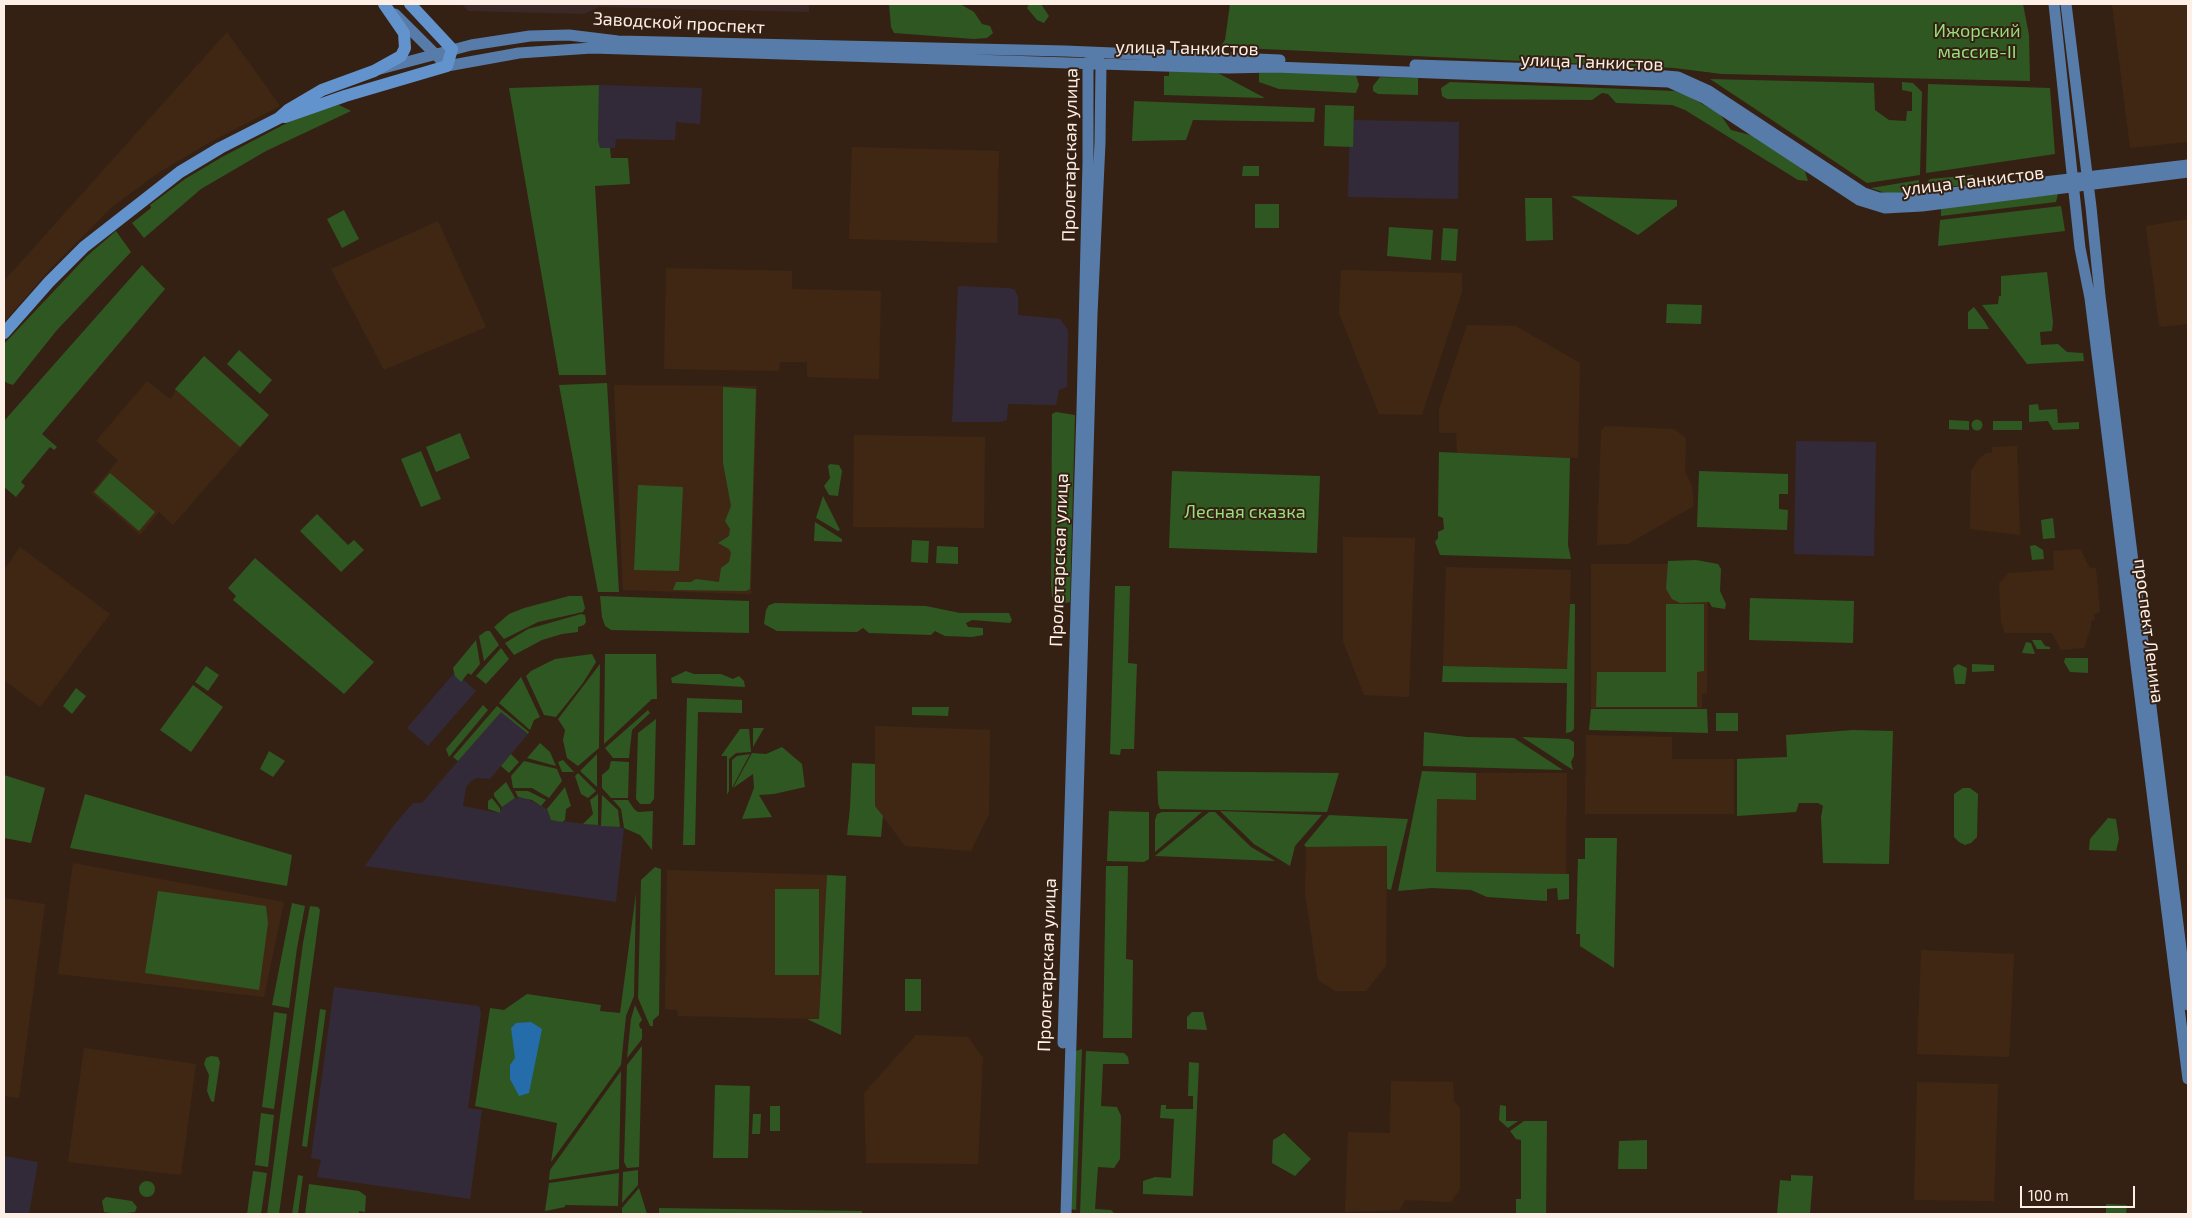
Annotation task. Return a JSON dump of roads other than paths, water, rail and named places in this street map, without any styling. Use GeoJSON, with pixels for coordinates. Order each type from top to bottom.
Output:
{"type":"FeatureCollection","features":[{"type":"Feature","properties":{"kind":"main road"},"geometry":{"type":"LineString","coordinates":[[388,8],[448,66],[452,49],[410,4]]}},
{"type":"Feature","properties":{"kind":"main road","name":"проспект Ленина"},"geometry":{"type":"LineString","coordinates":[[2054,4],[2080,248],[2095,336],[2188,1080]]}},
{"type":"Feature","properties":{"kind":"main road","name":"проспект Ленина"},"geometry":{"type":"LineString","coordinates":[[2066,4],[2101,305],[2188,1005]]}},
{"type":"Feature","properties":{"kind":"main road"},"geometry":{"type":"LineString","coordinates":[[374,71],[395,60],[406,48],[404,33],[388,8]]}},
{"type":"Feature","properties":{"kind":"main road","name":"Заводской проспект"},"geometry":{"type":"LineString","coordinates":[[4,333],[49,282],[84,247],[129,210],[196,162],[279,118],[288,110],[322,90],[374,71],[452,49],[530,36],[569,35],[618,41],[1088,64]]}},
{"type":"Feature","properties":{"kind":"main road","name":"Заводской проспект"},"geometry":{"type":"LineString","coordinates":[[279,118],[291,117],[345,96],[448,66],[500,56],[564,49],[1094,52]]}},
{"type":"Feature","properties":{"kind":"main road","name":"улица Танкистов"},"geometry":{"type":"LineString","coordinates":[[1094,52],[1368,67]]}},
{"type":"Feature","properties":{"kind":"main road","name":"Пролетарская улица"},"geometry":{"type":"LineString","coordinates":[[1058,1214],[1088,163],[1088,64],[1094,52]]}},
{"type":"Feature","properties":{"kind":"main road","name":"Пролетарская улица"},"geometry":{"type":"LineString","coordinates":[[1066,1214],[1101,64],[1094,52]]}},
{"type":"Feature","properties":{"kind":"main road","name":"улица Танкистов"},"geometry":{"type":"LineString","coordinates":[[1088,64],[1606,71],[1678,77],[1708,91],[1864,193],[1879,198],[1909,198],[2088,181]]}},
{"type":"Feature","properties":{"kind":"main road"},"geometry":{"type":"LineString","coordinates":[[2088,181],[2188,164]]}},
{"type":"Feature","properties":{"kind":"main road"},"geometry":{"type":"LineString","coordinates":[[2088,181],[2188,172]]}},
{"type":"Feature","properties":{"kind":"water"},"geometry":{"type":"Polygon","coordinates":[[[531,1022],[542,1029],[529,1093],[519,1096],[510,1079],[510,1065],[515,1058],[511,1028],[516,1023],[531,1022]]]}},
{"type":"Feature","properties":{"kind":"park label","name":"Ижорский массив-II"},"geometry":{"type":"Point","coordinates":[1977,41]}},
{"type":"Feature","properties":{"kind":"park label","name":"Лесная сказка"},"geometry":{"type":"Point","coordinates":[1245,512]}}]}
